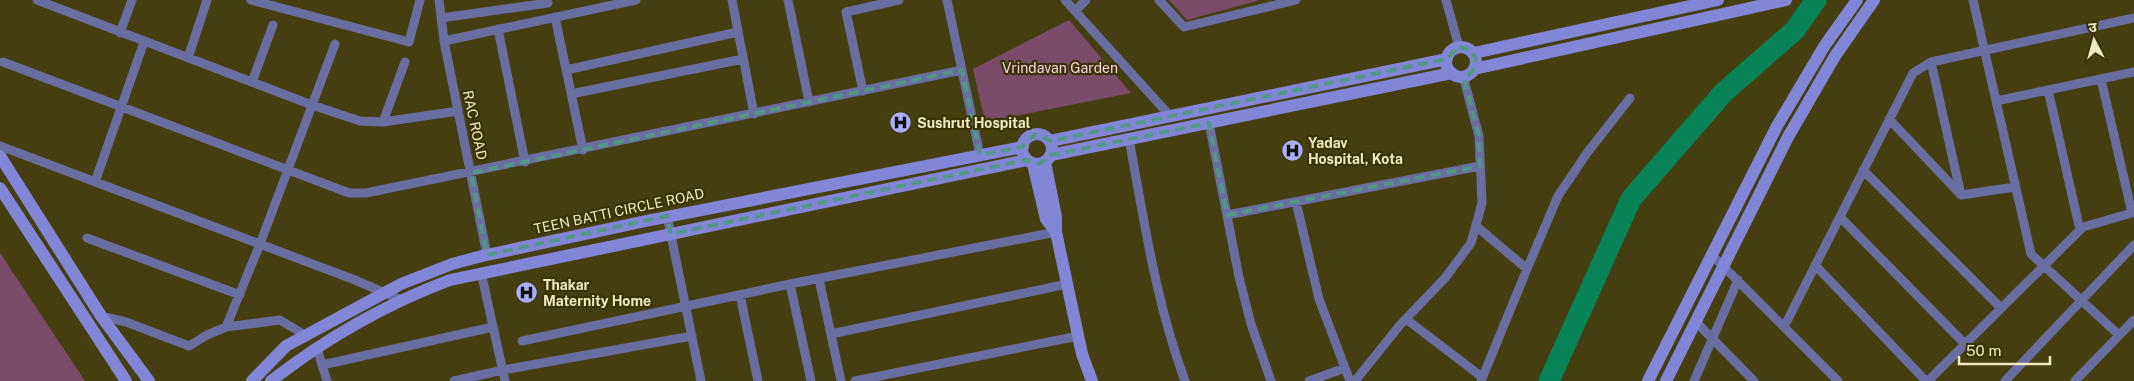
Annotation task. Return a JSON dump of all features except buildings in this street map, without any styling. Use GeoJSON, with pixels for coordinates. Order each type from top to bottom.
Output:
{"type":"FeatureCollection","features":[{"type":"Feature","properties":{"kind":"street"},"geometry":{"type":"LineString","coordinates":[[37,0],[312,105],[360,121],[383,122],[458,111]]}},
{"type":"Feature","properties":{"kind":"street"},"geometry":{"type":"LineString","coordinates":[[57,9],[61,0]]}},
{"type":"Feature","properties":{"kind":"street"},"geometry":{"type":"LineString","coordinates":[[120,33],[132,0]]}},
{"type":"Feature","properties":{"kind":"street"},"geometry":{"type":"LineString","coordinates":[[188,58],[207,0]]}},
{"type":"Feature","properties":{"kind":"street"},"geometry":{"type":"LineString","coordinates":[[251,0],[409,42],[420,0]]}},
{"type":"Feature","properties":{"kind":"street"},"geometry":{"type":"LineString","coordinates":[[496,0],[498,10]]}},
{"type":"Feature","properties":{"kind":"street"},"geometry":{"type":"LineString","coordinates":[[441,18],[548,3],[548,0]]}},
{"type":"Feature","properties":{"kind":"street"},"geometry":{"type":"LineString","coordinates":[[444,41],[636,0]]}},
{"type":"Feature","properties":{"kind":"street"},"geometry":{"type":"LineString","coordinates":[[732,0],[754,114]]}},
{"type":"Feature","properties":{"kind":"street"},"geometry":{"type":"LineString","coordinates":[[788,0],[809,102]]}},
{"type":"Feature","properties":{"kind":"street"},"geometry":{"type":"LineString","coordinates":[[863,91],[846,12],[899,0]]}},
{"type":"Feature","properties":{"kind":"street"},"geometry":{"type":"LineString","coordinates":[[947,0],[980,155]]}},
{"type":"Feature","properties":{"kind":"street"},"geometry":{"type":"LineString","coordinates":[[1065,0],[1171,117]]}},
{"type":"Feature","properties":{"kind":"street"},"geometry":{"type":"LineString","coordinates":[[1075,10],[1086,0]]}},
{"type":"Feature","properties":{"kind":"street"},"geometry":{"type":"LineString","coordinates":[[1159,0],[1184,27],[1276,2],[1296,0]]}},
{"type":"Feature","properties":{"kind":"street"},"geometry":{"type":"LineString","coordinates":[[1446,0],[1459,47]]}},
{"type":"Feature","properties":{"kind":"street"},"geometry":{"type":"LineString","coordinates":[[1474,53],[1694,2],[1718,0]]}},
{"type":"Feature","properties":{"kind":"street"},"geometry":{"type":"LineString","coordinates":[[1474,69],[1785,0]]}},
{"type":"Feature","properties":{"kind":"street"},"geometry":{"type":"LineString","coordinates":[[1648,381],[1777,126],[1825,45],[1857,0]]}},
{"type":"Feature","properties":{"kind":"street"},"geometry":{"type":"LineString","coordinates":[[1666,381],[1788,137],[1835,56],[1874,0]]}},
{"type":"Feature","properties":{"kind":"street"},"geometry":{"type":"LineString","coordinates":[[1972,0],[2031,254],[2119,336]]}},
{"type":"Feature","properties":{"kind":"street","name":"RAC ROAD"},"geometry":{"type":"LineString","coordinates":[[436,1],[488,254]]}},
{"type":"Feature","properties":{"kind":"street"},"geometry":{"type":"LineString","coordinates":[[1694,2],[1698,20]]}},
{"type":"Feature","properties":{"kind":"street"},"geometry":{"type":"LineString","coordinates":[[554,17],[583,150]]}},
{"type":"Feature","properties":{"kind":"street"},"geometry":{"type":"LineString","coordinates":[[1784,327],[1913,73],[1931,62],[2134,18]]}},
{"type":"Feature","properties":{"kind":"street"},"geometry":{"type":"LineString","coordinates":[[252,82],[273,25]]}},
{"type":"Feature","properties":{"kind":"street"},"geometry":{"type":"LineString","coordinates":[[498,29],[525,162]]}},
{"type":"Feature","properties":{"kind":"street"},"geometry":{"type":"LineString","coordinates":[[566,70],[738,32]]}},
{"type":"Feature","properties":{"kind":"street"},"geometry":{"type":"LineString","coordinates":[[95,182],[144,42]]}},
{"type":"Feature","properties":{"kind":"street"},"geometry":{"type":"LineString","coordinates":[[226,327],[260,244],[335,44]]}},
{"type":"Feature","properties":{"kind":"street"},"geometry":{"type":"LineString","coordinates":[[271,381],[317,348],[401,300],[450,280],[481,272],[1039,160],[1129,139],[1458,75],[1469,75],[1474,69],[1476,58],[1469,48],[1459,47],[1449,53],[1447,59],[1448,67],[1458,75],[1479,136],[1482,203],[1471,243],[1445,278],[1406,319],[1355,381]]}},
{"type":"Feature","properties":{"kind":"street"},"geometry":{"type":"LineString","coordinates":[[571,94],[743,58]]}},
{"type":"Feature","properties":{"kind":"street"},"geometry":{"type":"LineString","coordinates":[[1050,141],[1447,59]]}},
{"type":"Feature","properties":{"kind":"street"},"geometry":{"type":"LineString","coordinates":[[3,62],[348,193],[366,193],[471,173],[962,70]]}},
{"type":"Feature","properties":{"kind":"street"},"geometry":{"type":"LineString","coordinates":[[383,122],[404,62]]}},
{"type":"Feature","properties":{"kind":"street"},"geometry":{"type":"LineString","coordinates":[[1931,62],[1961,195]]}},
{"type":"Feature","properties":{"kind":"street"},"geometry":{"type":"LineString","coordinates":[[1996,101],[2134,72]]}},
{"type":"Feature","properties":{"kind":"street"},"geometry":{"type":"LineString","coordinates":[[1815,265],[1927,381],[2083,226],[2132,213],[2101,79]]}},
{"type":"Feature","properties":{"kind":"street"},"geometry":{"type":"LineString","coordinates":[[2048,90],[2080,230]]}},
{"type":"Feature","properties":{"kind":"street"},"geometry":{"type":"LineString","coordinates":[[1406,319],[1481,379],[1558,196],[1587,152],[1630,98]]}},
{"type":"Feature","properties":{"kind":"street"},"geometry":{"type":"LineString","coordinates":[[1889,119],[1961,195]]}},
{"type":"Feature","properties":{"kind":"street"},"geometry":{"type":"LineString","coordinates":[[1209,123],[1251,324],[1271,381]]}},
{"type":"Feature","properties":{"kind":"street"},"geometry":{"type":"LineString","coordinates":[[1035,134],[1045,136],[1052,146],[1039,160],[1024,155],[1023,147],[1025,140],[1035,134]]}},
{"type":"Feature","properties":{"kind":"street"},"geometry":{"type":"LineString","coordinates":[[1129,139],[1152,264],[1169,334],[1185,381]]}},
{"type":"Feature","properties":{"kind":"street"},"geometry":{"type":"LineString","coordinates":[[0,146],[386,292],[401,300]]}},
{"type":"Feature","properties":{"kind":"street","name":"TEEN BATTI CIRCLE ROAD"},"geometry":{"type":"LineString","coordinates":[[252,381],[286,346],[305,335],[426,273],[488,254],[667,216],[1023,147]]}},
{"type":"Feature","properties":{"kind":"street"},"geometry":{"type":"LineString","coordinates":[[0,156],[101,316],[149,381]]}},
{"type":"Feature","properties":{"kind":"street"},"geometry":{"type":"LineString","coordinates":[[1039,160],[1056,217],[1056,232],[1078,336],[1092,381]]}},
{"type":"Feature","properties":{"kind":"street"},"geometry":{"type":"LineString","coordinates":[[1227,215],[1480,166]]}},
{"type":"Feature","properties":{"kind":"street"},"geometry":{"type":"LineString","coordinates":[[1863,170],[2001,308]]}},
{"type":"Feature","properties":{"kind":"street"},"geometry":{"type":"LineString","coordinates":[[1961,195],[2015,186]]}},
{"type":"Feature","properties":{"kind":"street"},"geometry":{"type":"LineString","coordinates":[[0,188],[126,381]]}},
{"type":"Feature","properties":{"kind":"street"},"geometry":{"type":"LineString","coordinates":[[1296,202],[1319,299],[1350,381]]}},
{"type":"Feature","properties":{"kind":"street"},"geometry":{"type":"LineString","coordinates":[[667,216],[701,381]]}},
{"type":"Feature","properties":{"kind":"street"},"geometry":{"type":"LineString","coordinates":[[1840,217],[1965,344]]}},
{"type":"Feature","properties":{"kind":"street"},"geometry":{"type":"LineString","coordinates":[[1476,226],[1527,269]]}},
{"type":"Feature","properties":{"kind":"street"},"geometry":{"type":"LineString","coordinates":[[522,341],[819,278],[1056,232]]}},
{"type":"Feature","properties":{"kind":"street"},"geometry":{"type":"LineString","coordinates":[[87,238],[240,294]]}},
{"type":"Feature","properties":{"kind":"street"},"geometry":{"type":"LineString","coordinates":[[2005,381],[2134,245]]}},
{"type":"Feature","properties":{"kind":"street"},"geometry":{"type":"LineString","coordinates":[[1712,254],[1838,381]]}},
{"type":"Feature","properties":{"kind":"street"},"geometry":{"type":"LineString","coordinates":[[481,272],[505,381]]}},
{"type":"Feature","properties":{"kind":"street"},"geometry":{"type":"LineString","coordinates":[[819,278],[841,381]]}},
{"type":"Feature","properties":{"kind":"street"},"geometry":{"type":"LineString","coordinates":[[1694,381],[1738,280]]}},
{"type":"Feature","properties":{"kind":"street"},"geometry":{"type":"LineString","coordinates":[[790,284],[811,381]]}},
{"type":"Feature","properties":{"kind":"street"},"geometry":{"type":"LineString","coordinates":[[831,334],[1067,284]]}},
{"type":"Feature","properties":{"kind":"street"},"geometry":{"type":"LineString","coordinates":[[740,295],[758,381]]}},
{"type":"Feature","properties":{"kind":"street"},"geometry":{"type":"LineString","coordinates":[[101,316],[126,322],[189,346],[207,335],[226,327],[280,320],[305,335]]}},
{"type":"Feature","properties":{"kind":"street"},"geometry":{"type":"LineString","coordinates":[[2076,381],[2134,320]]}},
{"type":"Feature","properties":{"kind":"street"},"geometry":{"type":"LineString","coordinates":[[1696,322],[1753,381]]}},
{"type":"Feature","properties":{"kind":"street"},"geometry":{"type":"LineString","coordinates":[[322,365],[493,327]]}},
{"type":"Feature","properties":{"kind":"street"},"geometry":{"type":"LineString","coordinates":[[454,381],[502,370],[692,336]]}},
{"type":"Feature","properties":{"kind":"street"},"geometry":{"type":"LineString","coordinates":[[855,381],[1078,336]]}},
{"type":"Feature","properties":{"kind":"street"},"geometry":{"type":"LineString","coordinates":[[317,348],[327,381]]}},
{"type":"Feature","properties":{"kind":"street"},"geometry":{"type":"LineString","coordinates":[[1309,381],[1345,368]]}},
{"type":"Feature","properties":{"kind":"highlighted area"},"geometry":{"type":"Polygon","coordinates":[[[1459,47],[1469,49],[1476,58],[1473,71],[1464,79],[1479,136],[1480,166],[1227,215],[1209,123],[1051,155],[1039,164],[1026,160],[671,234],[667,216],[487,255],[471,173],[962,70],[980,155],[1022,147],[1035,134],[1051,141],[1446,59],[1459,47]]]}},
{"type":"Feature","properties":{"kind":"green space"},"geometry":{"type":"Polygon","coordinates":[[[1169,0],[1260,0],[1187,20],[1169,0]]]}},
{"type":"Feature","properties":{"kind":"green space","name":"Vrindavan Garden"},"geometry":{"type":"Polygon","coordinates":[[[1069,20],[1131,93],[985,122],[973,69],[1069,20]]]}},
{"type":"Feature","properties":{"kind":"green space"},"geometry":{"type":"Polygon","coordinates":[[[0,253],[85,381],[0,381],[0,253]]]}},
{"type":"Feature","properties":{"kind":"waterway"},"geometry":{"type":"LineString","coordinates":[[1549,381],[1631,199],[1724,92],[1795,30],[1816,0]]}},
{"type":"Feature","properties":{"kind":"place","name":"Sushrut Hospital"},"geometry":{"type":"Point","coordinates":[901,123]}},
{"type":"Feature","properties":{"kind":"place","name":"Yadav Hospital, Kota"},"geometry":{"type":"Point","coordinates":[1292,151]}},
{"type":"Feature","properties":{"kind":"place","name":"Thakar Maternity Home"},"geometry":{"type":"Point","coordinates":[527,293]}}]}
